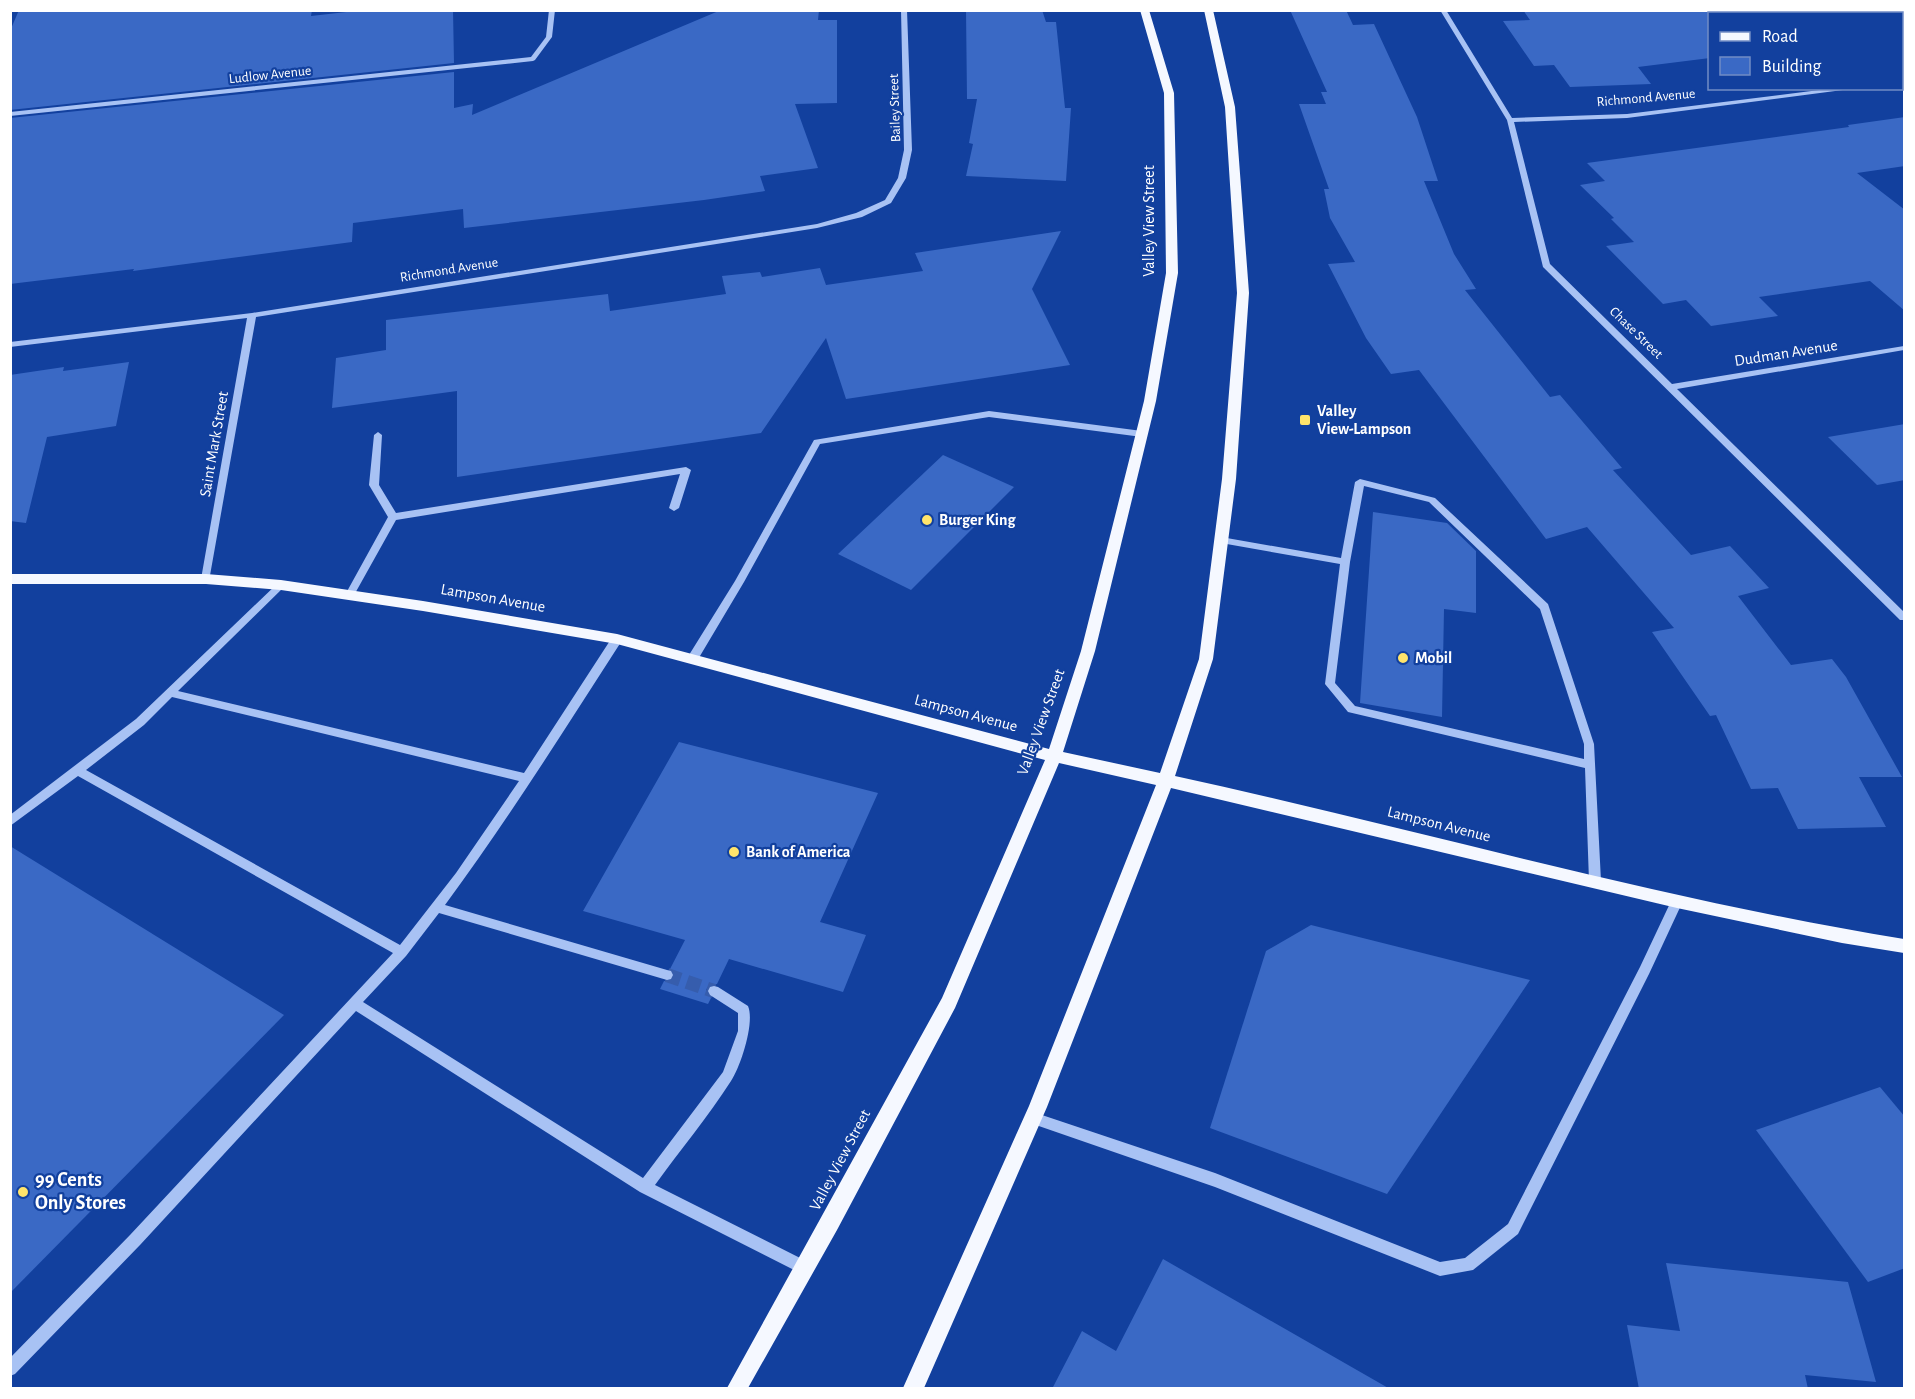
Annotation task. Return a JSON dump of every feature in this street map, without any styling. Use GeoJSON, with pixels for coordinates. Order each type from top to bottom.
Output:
{"type":"FeatureCollection","features":[{"type":"Feature","properties":{"kind":"main road","name":"Valley View Street"},"geometry":{"type":"LineString","coordinates":[[737,1389],[950,1002],[1053,756],[1088,651],[1150,401],[1172,273],[1169,93],[1144,10]]}},
{"type":"Feature","properties":{"kind":"main road"},"geometry":{"type":"LineString","coordinates":[[913,1389],[1033,1118],[1166,780],[1206,659],[1229,479],[1243,293],[1230,107],[1208,10]]}},
{"type":"Feature","properties":{"kind":"main road","name":"Lampson Avenue"},"geometry":{"type":"LineString","coordinates":[[10,579],[206,579],[281,585],[617,639],[1053,756],[1166,780],[1677,901],[1842,936],[1905,946]]}},
{"type":"Feature","properties":{"kind":"street","name":"Ludlow Avenue"},"geometry":{"type":"LineString","coordinates":[[10,114],[533,59],[549,37],[552,10]]}},
{"type":"Feature","properties":{"kind":"street","name":"Bailey Street"},"geometry":{"type":"LineString","coordinates":[[888,201],[902,178],[908,150],[904,10]]}},
{"type":"Feature","properties":{"kind":"street","name":"Chase Street"},"geometry":{"type":"LineString","coordinates":[[1443,10],[1510,120],[1546,265],[1905,617]]}},
{"type":"Feature","properties":{"kind":"street","name":"Richmond Avenue"},"geometry":{"type":"LineString","coordinates":[[1510,120],[1627,116],[1839,90]]}},
{"type":"Feature","properties":{"kind":"street","name":"Richmond Avenue"},"geometry":{"type":"LineString","coordinates":[[10,345],[252,315],[818,226],[859,214],[888,201]]}},
{"type":"Feature","properties":{"kind":"street","name":"Saint Mark Street"},"geometry":{"type":"LineString","coordinates":[[206,579],[252,315]]}},
{"type":"Feature","properties":{"kind":"street","name":"Dudman Avenue"},"geometry":{"type":"LineString","coordinates":[[1672,387],[1905,348]]}},
{"type":"Feature","properties":{"kind":"street"},"geometry":{"type":"LineString","coordinates":[[693,658],[817,442],[989,414],[1142,434]]}},
{"type":"Feature","properties":{"kind":"street"},"geometry":{"type":"LineString","coordinates":[[378,435],[374,485],[393,517]]}},
{"type":"Feature","properties":{"kind":"street"},"geometry":{"type":"LineString","coordinates":[[393,517],[686,470],[674,508]]}},
{"type":"Feature","properties":{"kind":"street"},"geometry":{"type":"LineString","coordinates":[[1590,765],[1352,709],[1330,684],[1345,562],[1360,482],[1432,500],[1544,607],[1589,744],[1590,765],[1595,881]]}},
{"type":"Feature","properties":{"kind":"street"},"geometry":{"type":"LineString","coordinates":[[350,595],[393,517]]}},
{"type":"Feature","properties":{"kind":"street"},"geometry":{"type":"LineString","coordinates":[[1221,540],[1345,562]]}},
{"type":"Feature","properties":{"kind":"street"},"geometry":{"type":"LineString","coordinates":[[10,822],[140,722],[281,585]]}},
{"type":"Feature","properties":{"kind":"street"},"geometry":{"type":"LineString","coordinates":[[10,1369],[143,1232],[402,952],[438,908],[527,778],[617,639]]}},
{"type":"Feature","properties":{"kind":"street"},"geometry":{"type":"LineString","coordinates":[[170,693],[527,778]]}},
{"type":"Feature","properties":{"kind":"street"},"geometry":{"type":"LineString","coordinates":[[77,770],[402,952]]}},
{"type":"Feature","properties":{"kind":"street"},"geometry":{"type":"LineString","coordinates":[[1033,1118],[1215,1180],[1440,1269],[1468,1265],[1514,1229],[1645,970],[1677,901]]}},
{"type":"Feature","properties":{"kind":"street"},"geometry":{"type":"LineString","coordinates":[[438,908],[667,975]]}},
{"type":"Feature","properties":{"kind":"street"},"geometry":{"type":"LineString","coordinates":[[645,1187],[728,1075],[744,1031],[744,1010],[714,991]]}},
{"type":"Feature","properties":{"kind":"street"},"geometry":{"type":"LineString","coordinates":[[354,1003],[645,1187],[805,1268]]}},
{"type":"Feature","properties":{"kind":"building"},"geometry":{"type":"Polygon","coordinates":[[[19,10],[312,10],[311,16],[364,10],[453,10],[454,63],[10,110],[10,31],[19,10]]]}},
{"type":"Feature","properties":{"kind":"building"},"geometry":{"type":"Polygon","coordinates":[[[721,10],[819,10],[818,20],[837,20],[837,103],[795,104],[818,168],[760,176],[765,191],[704,200],[464,228],[463,209],[353,223],[352,242],[133,271],[134,269],[10,284],[10,118],[454,72],[454,108],[473,104],[472,115],[721,10]]]}},
{"type":"Feature","properties":{"kind":"building"},"geometry":{"type":"Polygon","coordinates":[[[966,10],[1042,10],[1046,22],[1056,22],[1065,108],[1071,108],[1066,181],[966,176],[973,144],[969,143],[977,99],[967,99],[966,10]]]}},
{"type":"Feature","properties":{"kind":"building"},"geometry":{"type":"Polygon","coordinates":[[[1290,10],[1346,10],[1353,25],[1374,24],[1417,117],[1438,181],[1424,181],[1454,254],[1476,289],[1465,290],[1550,397],[1560,395],[1622,468],[1613,470],[1691,555],[1730,546],[1769,588],[1738,596],[1791,665],[1832,659],[1846,677],[1902,777],[1859,777],[1886,827],[1798,829],[1778,788],[1751,789],[1716,715],[1710,716],[1652,632],[1674,628],[1587,527],[1546,539],[1419,370],[1391,374],[1366,338],[1328,264],[1355,262],[1330,218],[1324,189],[1329,189],[1299,104],[1326,104],[1321,92],[1327,92],[1290,10]]]}},
{"type":"Feature","properties":{"kind":"building"},"geometry":{"type":"Polygon","coordinates":[[[1523,10],[1710,10],[1708,12],[1708,58],[1638,67],[1651,84],[1570,87],[1554,65],[1534,66],[1503,21],[1530,20],[1523,10]]]}},
{"type":"Feature","properties":{"kind":"building"},"geometry":{"type":"Polygon","coordinates":[[[1905,117],[1905,166],[1857,173],[1905,210],[1905,311],[1870,281],[1759,297],[1778,316],[1711,326],[1686,300],[1663,304],[1606,246],[1634,242],[1611,219],[1614,218],[1580,185],[1605,181],[1587,163],[1849,127],[1848,125],[1905,117]]]}},
{"type":"Feature","properties":{"kind":"building"},"geometry":{"type":"Polygon","coordinates":[[[1061,231],[1032,289],[1070,365],[846,399],[826,338],[761,433],[457,477],[457,391],[332,408],[336,358],[386,350],[386,320],[608,294],[610,311],[726,294],[722,276],[760,272],[762,277],[820,268],[826,285],[923,271],[915,253],[1061,231]]]}},
{"type":"Feature","properties":{"kind":"building"},"geometry":{"type":"Polygon","coordinates":[[[129,362],[116,426],[47,437],[26,523],[10,521],[10,375],[64,367],[63,371],[129,362]]]}},
{"type":"Feature","properties":{"kind":"building"},"geometry":{"type":"Polygon","coordinates":[[[1905,424],[1905,480],[1877,485],[1828,437],[1905,424]]]}},
{"type":"Feature","properties":{"kind":"building","name":"Burger King"},"geometry":{"type":"Polygon","coordinates":[[[943,455],[1014,487],[911,590],[838,554],[943,455]]]}},
{"type":"Feature","properties":{"kind":"building","name":"Mobil"},"geometry":{"type":"Polygon","coordinates":[[[1373,512],[1447,523],[1476,551],[1476,613],[1444,609],[1442,717],[1360,703],[1373,512]]]}},
{"type":"Feature","properties":{"kind":"building","name":"Bank of America"},"geometry":{"type":"Polygon","coordinates":[[[679,742],[878,793],[820,922],[866,935],[843,992],[729,959],[717,984],[709,985],[706,990],[711,998],[708,1004],[660,989],[664,981],[672,981],[675,976],[670,969],[685,940],[583,911],[679,742]]]}},
{"type":"Feature","properties":{"kind":"building"},"geometry":{"type":"Polygon","coordinates":[[[10,846],[284,1015],[10,1293],[10,846]]]}},
{"type":"Feature","properties":{"kind":"building"},"geometry":{"type":"Polygon","coordinates":[[[1311,925],[1530,980],[1387,1194],[1210,1128],[1266,951],[1311,925]]]}},
{"type":"Feature","properties":{"kind":"building"},"geometry":{"type":"Polygon","coordinates":[[[1880,1087],[1905,1117],[1905,1268],[1868,1282],[1756,1130],[1880,1087]]]}},
{"type":"Feature","properties":{"kind":"building"},"geometry":{"type":"Polygon","coordinates":[[[1163,1259],[1390,1389],[1052,1389],[1082,1331],[1116,1351],[1163,1259]]]}},
{"type":"Feature","properties":{"kind":"building"},"geometry":{"type":"Polygon","coordinates":[[[1666,1263],[1848,1282],[1876,1382],[1805,1375],[1808,1389],[1639,1389],[1627,1325],[1680,1331],[1666,1263]]]}},
{"type":"Feature","properties":{"kind":"tunnel"},"geometry":{"type":"LineString","coordinates":[[667,975],[714,991]]}},
{"type":"Feature","properties":{"kind":"place","name":"Valley View-Lampson"},"geometry":{"type":"Point","coordinates":[1305,420]}},
{"type":"Feature","properties":{"kind":"place","name":"Burger King"},"geometry":{"type":"Point","coordinates":[927,520]}},
{"type":"Feature","properties":{"kind":"place","name":"Mobil"},"geometry":{"type":"Point","coordinates":[1403,658]}},
{"type":"Feature","properties":{"kind":"place","name":"Bank of America"},"geometry":{"type":"Point","coordinates":[734,852]}},
{"type":"Feature","properties":{"kind":"place","name":"99 Cents Only Stores"},"geometry":{"type":"Point","coordinates":[23,1192]}}]}
